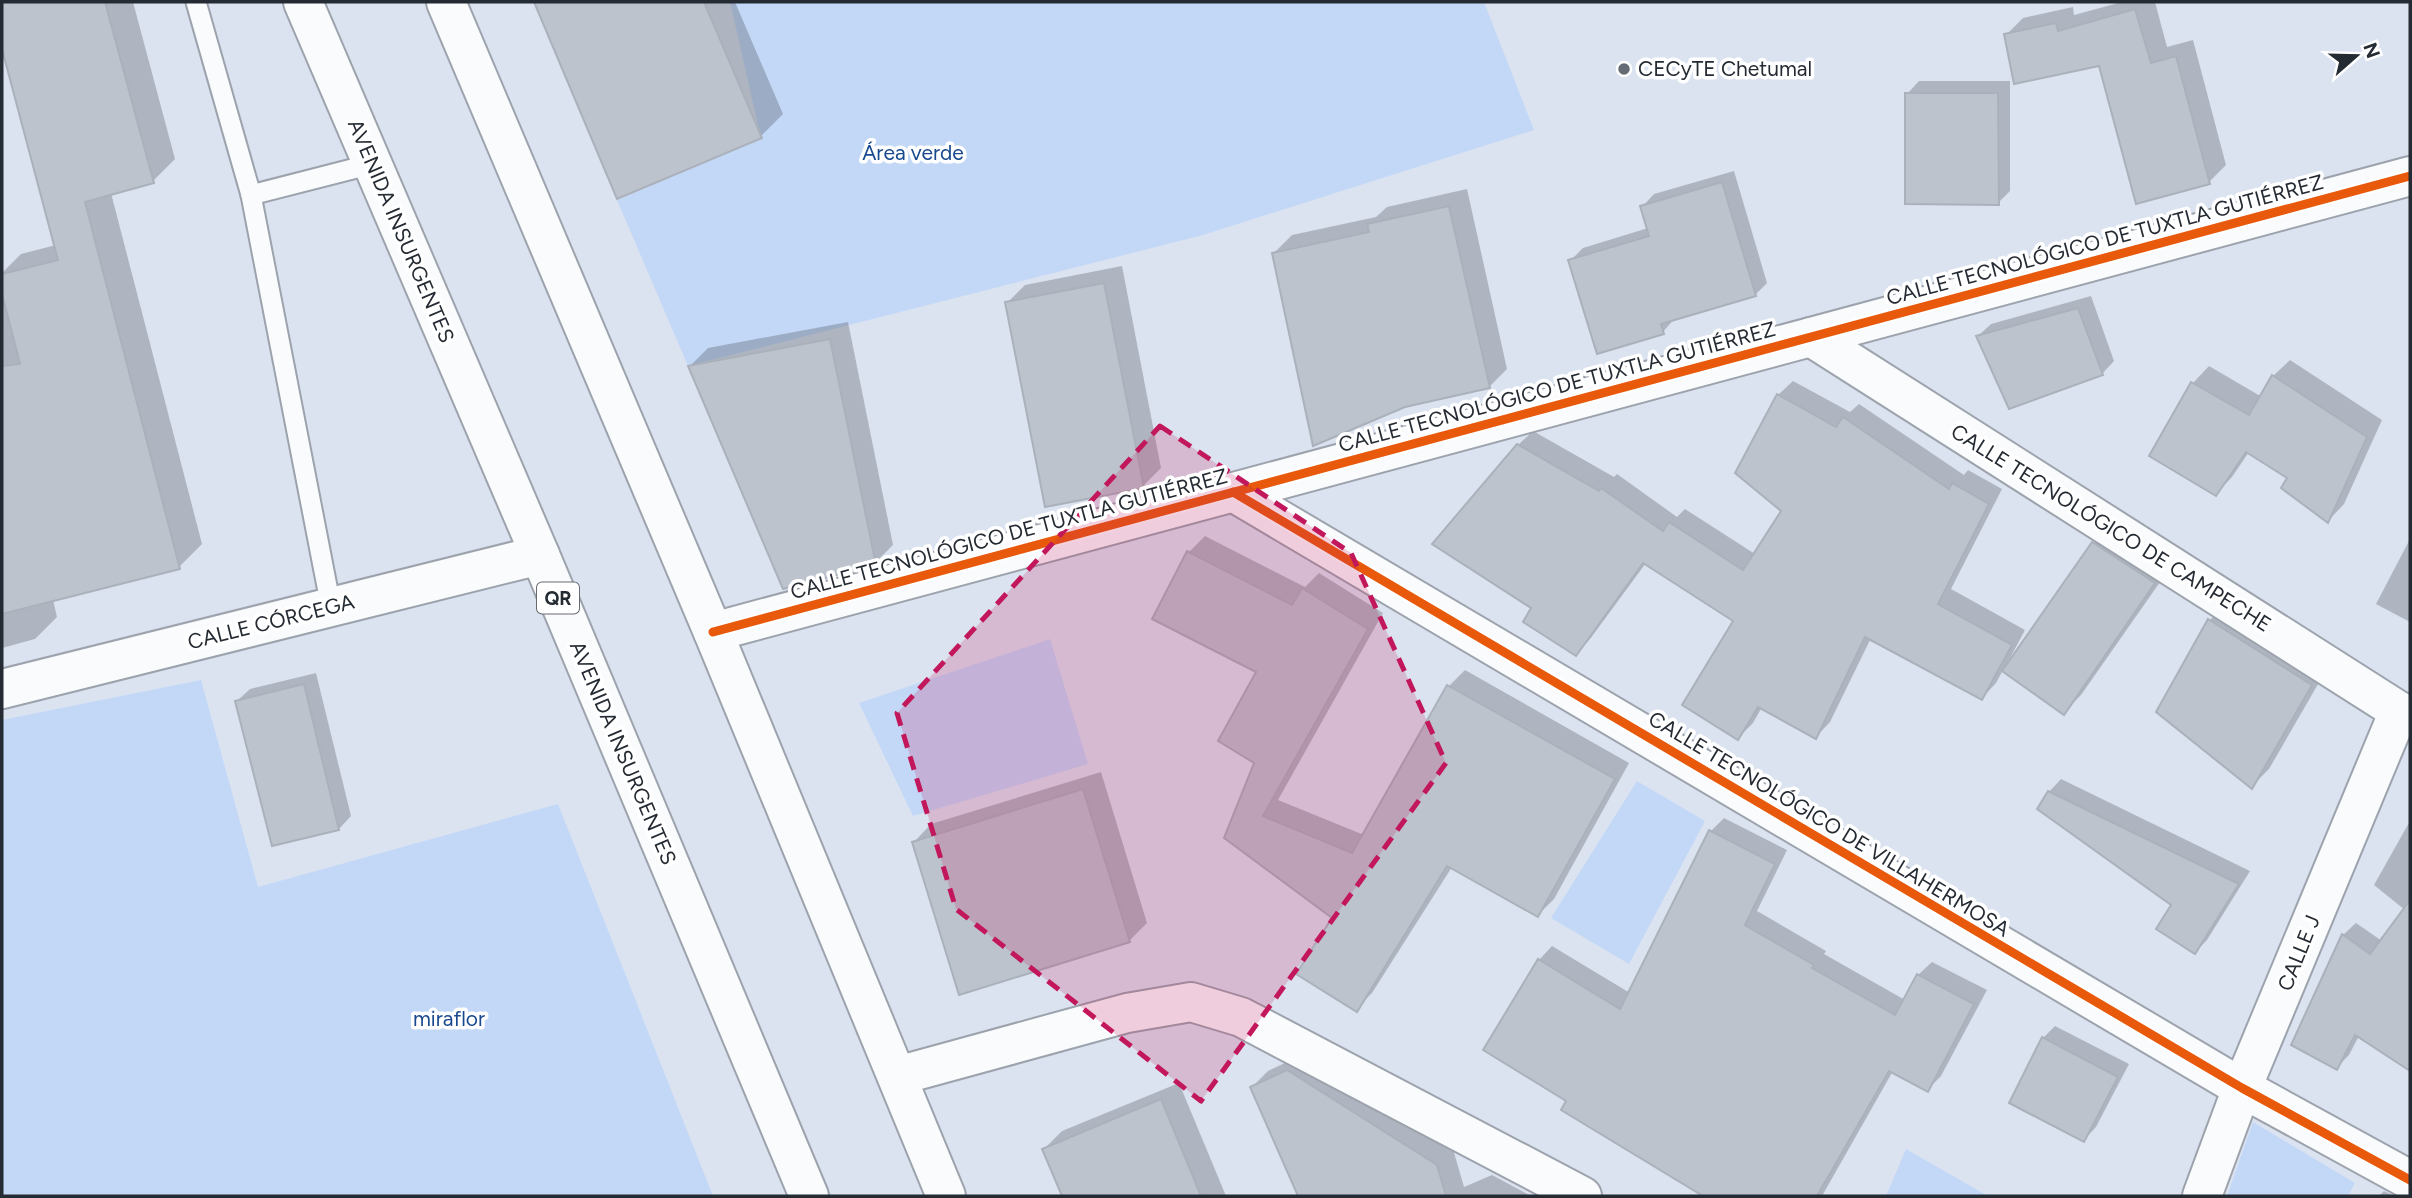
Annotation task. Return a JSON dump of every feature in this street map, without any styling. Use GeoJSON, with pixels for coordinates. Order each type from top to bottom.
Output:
{"type":"FeatureCollection","features":[{"type":"Feature","properties":{"kind":"street","name":"AVENIDA INSURGENTES"},"geometry":{"type":"LineString","coordinates":[[303,2],[540,555],[809,1196]]}},
{"type":"Feature","properties":{"kind":"street"},"geometry":{"type":"LineString","coordinates":[[446,2],[713,632],[946,1196]]}},
{"type":"Feature","properties":{"kind":"street","name":"CALLE TECNOLÓGICO DE TUXTLA GUTIÉRREZ"},"geometry":{"type":"LineString","coordinates":[[713,632],[2410,176]]}},
{"type":"Feature","properties":{"kind":"street"},"geometry":{"type":"LineString","coordinates":[[2372,186],[2410,208]]}},
{"type":"Feature","properties":{"kind":"street","name":"CALLE TECNOLÓGICO DE CAMPECHE"},"geometry":{"type":"LineString","coordinates":[[1811,337],[2404,715]]}},
{"type":"Feature","properties":{"kind":"street","name":"CALLE TECNOLÓGICO DE VILLAHERMOSA"},"geometry":{"type":"LineString","coordinates":[[1233,492],[2242,1088],[2410,1180]]}},
{"type":"Feature","properties":{"kind":"street","name":"CALLE CÓRCEGA"},"geometry":{"type":"LineString","coordinates":[[2,689],[540,555]]}},
{"type":"Feature","properties":{"kind":"street","name":"CALLE J"},"geometry":{"type":"LineString","coordinates":[[2203,1196],[2242,1088],[2404,715]]}},
{"type":"Feature","properties":{"kind":"street"},"geometry":{"type":"LineString","coordinates":[[897,1076],[1127,1013],[1191,1002],[1241,1017],[1582,1196]]}},
{"type":"Feature","properties":{"kind":"lane"},"geometry":{"type":"LineString","coordinates":[[196,2],[251,195],[331,607]]}},
{"type":"Feature","properties":{"kind":"lane"},"geometry":{"type":"LineString","coordinates":[[251,195],[372,164]]}},
{"type":"Feature","properties":{"kind":"highlighted area"},"geometry":{"type":"Polygon","coordinates":[[[1160,426],[1351,553],[1446,763],[1201,1101],[956,909],[897,713],[1160,426]]]}},
{"type":"Feature","properties":{"kind":"green space","name":"Área verde"},"geometry":{"type":"Polygon","coordinates":[[[730,2],[1484,2],[1534,130],[1203,235],[688,366],[617,200],[761,138],[730,2]]]}},
{"type":"Feature","properties":{"kind":"green space"},"geometry":{"type":"Polygon","coordinates":[[[1050,639],[1088,764],[913,816],[859,703],[1050,639]]]}},
{"type":"Feature","properties":{"kind":"green space","name":"miraflor"},"geometry":{"type":"Polygon","coordinates":[[[201,680],[258,887],[558,804],[713,1196],[2,1196],[2,720],[201,680]]]}},
{"type":"Feature","properties":{"kind":"green space"},"geometry":{"type":"Polygon","coordinates":[[[1637,781],[1705,821],[1629,964],[1551,918],[1637,781]]]}},
{"type":"Feature","properties":{"kind":"green space"},"geometry":{"type":"Polygon","coordinates":[[[2253,1122],[2355,1183],[2348,1196],[2227,1196],[2253,1122]]]}},
{"type":"Feature","properties":{"kind":"green space"},"geometry":{"type":"Polygon","coordinates":[[[1906,1149],[1988,1196],[1886,1196],[1906,1149]]]}},
{"type":"Feature","properties":{"kind":"building"},"geometry":{"type":"Polygon","coordinates":[[[2,2],[105,2],[154,183],[85,202],[180,569],[2,614],[2,366],[20,364],[2,294],[2,274],[58,260],[2,49],[2,2]]]}},
{"type":"Feature","properties":{"kind":"building"},"geometry":{"type":"Polygon","coordinates":[[[534,2],[704,2],[762,138],[617,199],[534,2]]]}},
{"type":"Feature","properties":{"kind":"building"},"geometry":{"type":"Polygon","coordinates":[[[2135,9],[2151,63],[2176,56],[2210,184],[2136,204],[2099,66],[2014,84],[2004,34],[2056,23],[2058,31],[2135,9]]]}},
{"type":"Feature","properties":{"kind":"building"},"geometry":{"type":"Polygon","coordinates":[[[1905,93],[1998,93],[1999,205],[1905,204],[1905,93]]]}},
{"type":"Feature","properties":{"kind":"building"},"geometry":{"type":"Polygon","coordinates":[[[1722,182],[1756,296],[1661,324],[1664,334],[1597,354],[1568,260],[1649,236],[1640,206],[1722,182]]]}},
{"type":"Feature","properties":{"kind":"building"},"geometry":{"type":"Polygon","coordinates":[[[1449,206],[1490,388],[1405,407],[1313,446],[1272,253],[1369,232],[1367,224],[1449,206]]]}},
{"type":"Feature","properties":{"kind":"building"},"geometry":{"type":"Polygon","coordinates":[[[1104,283],[1144,488],[1045,507],[1005,302],[1104,283]]]}},
{"type":"Feature","properties":{"kind":"building"},"geometry":{"type":"Polygon","coordinates":[[[2078,308],[2103,375],[2009,409],[1976,336],[2078,308]]]}},
{"type":"Feature","properties":{"kind":"building"},"geometry":{"type":"Polygon","coordinates":[[[830,339],[876,565],[783,589],[688,366],[830,339]]]}},
{"type":"Feature","properties":{"kind":"building"},"geometry":{"type":"Polygon","coordinates":[[[2272,375],[2367,437],[2328,523],[2281,488],[2287,478],[2246,452],[2216,496],[2149,456],[2191,382],[2249,415],[2272,375]]]}},
{"type":"Feature","properties":{"kind":"building"},"geometry":{"type":"Polygon","coordinates":[[[1777,394],[1836,427],[1843,417],[1949,489],[1952,483],[1989,504],[1938,604],[2012,645],[1982,700],[1865,637],[1816,739],[1758,707],[1738,740],[1682,705],[1733,621],[1643,563],[1576,656],[1523,622],[1531,608],[1432,544],[1517,444],[1599,491],[1601,488],[1663,531],[1669,522],[1743,570],[1781,511],[1735,473],[1777,394]]]}},
{"type":"Feature","properties":{"kind":"building"},"geometry":{"type":"Polygon","coordinates":[[[2092,542],[2155,583],[2064,715],[2002,671],[2092,542]]]}},
{"type":"Feature","properties":{"kind":"building"},"geometry":{"type":"Polygon","coordinates":[[[1187,551],[1292,605],[1302,588],[1368,629],[1263,816],[1352,853],[1447,685],[1615,779],[1538,917],[1447,866],[1357,1012],[1296,974],[1332,918],[1224,838],[1254,763],[1218,741],[1256,672],[1152,619],[1187,551]]]}},
{"type":"Feature","properties":{"kind":"building"},"geometry":{"type":"Polygon","coordinates":[[[2208,619],[2312,685],[2252,789],[2156,712],[2208,619]]]}},
{"type":"Feature","properties":{"kind":"building"},"geometry":{"type":"Polygon","coordinates":[[[304,684],[339,830],[272,846],[235,701],[304,684]]]}},
{"type":"Feature","properties":{"kind":"building"},"geometry":{"type":"Polygon","coordinates":[[[1083,789],[1130,942],[959,995],[912,842],[1083,789]]]}},
{"type":"Feature","properties":{"kind":"building"},"geometry":{"type":"Polygon","coordinates":[[[2048,791],[2239,884],[2195,954],[2156,929],[2171,905],[2037,809],[2048,791]]]}},
{"type":"Feature","properties":{"kind":"building"},"geometry":{"type":"Polygon","coordinates":[[[1709,830],[1775,864],[1745,925],[1814,965],[1812,968],[1895,1015],[1917,974],[1974,1004],[1928,1092],[1889,1071],[1817,1196],[1703,1196],[1561,1110],[1566,1101],[1483,1050],[1538,959],[1620,1009],[1709,830]]]}},
{"type":"Feature","properties":{"kind":"building"},"geometry":{"type":"Polygon","coordinates":[[[2410,900],[2410,1071],[2355,1035],[2337,1070],[2291,1045],[2342,934],[2370,954],[2410,900]]]}},
{"type":"Feature","properties":{"kind":"building"},"geometry":{"type":"Polygon","coordinates":[[[2042,1037],[2118,1077],[2084,1142],[2009,1103],[2042,1037]]]}},
{"type":"Feature","properties":{"kind":"building"},"geometry":{"type":"Polygon","coordinates":[[[1287,1070],[1437,1165],[1446,1196],[1298,1196],[1250,1087],[1287,1070]]]}},
{"type":"Feature","properties":{"kind":"building"},"geometry":{"type":"Polygon","coordinates":[[[1161,1099],[1201,1196],[1062,1196],[1042,1149],[1161,1099]]]}},
{"type":"Feature","properties":{"kind":"cycle path"},"geometry":{"type":"LineString","coordinates":[[713,632],[2410,176]]}},
{"type":"Feature","properties":{"kind":"cycle path"},"geometry":{"type":"LineString","coordinates":[[1233,492],[2242,1088],[2410,1180]]}},
{"type":"Feature","properties":{"kind":"place","name":"CECyTE Chetumal"},"geometry":{"type":"Point","coordinates":[1624,69]}}]}
